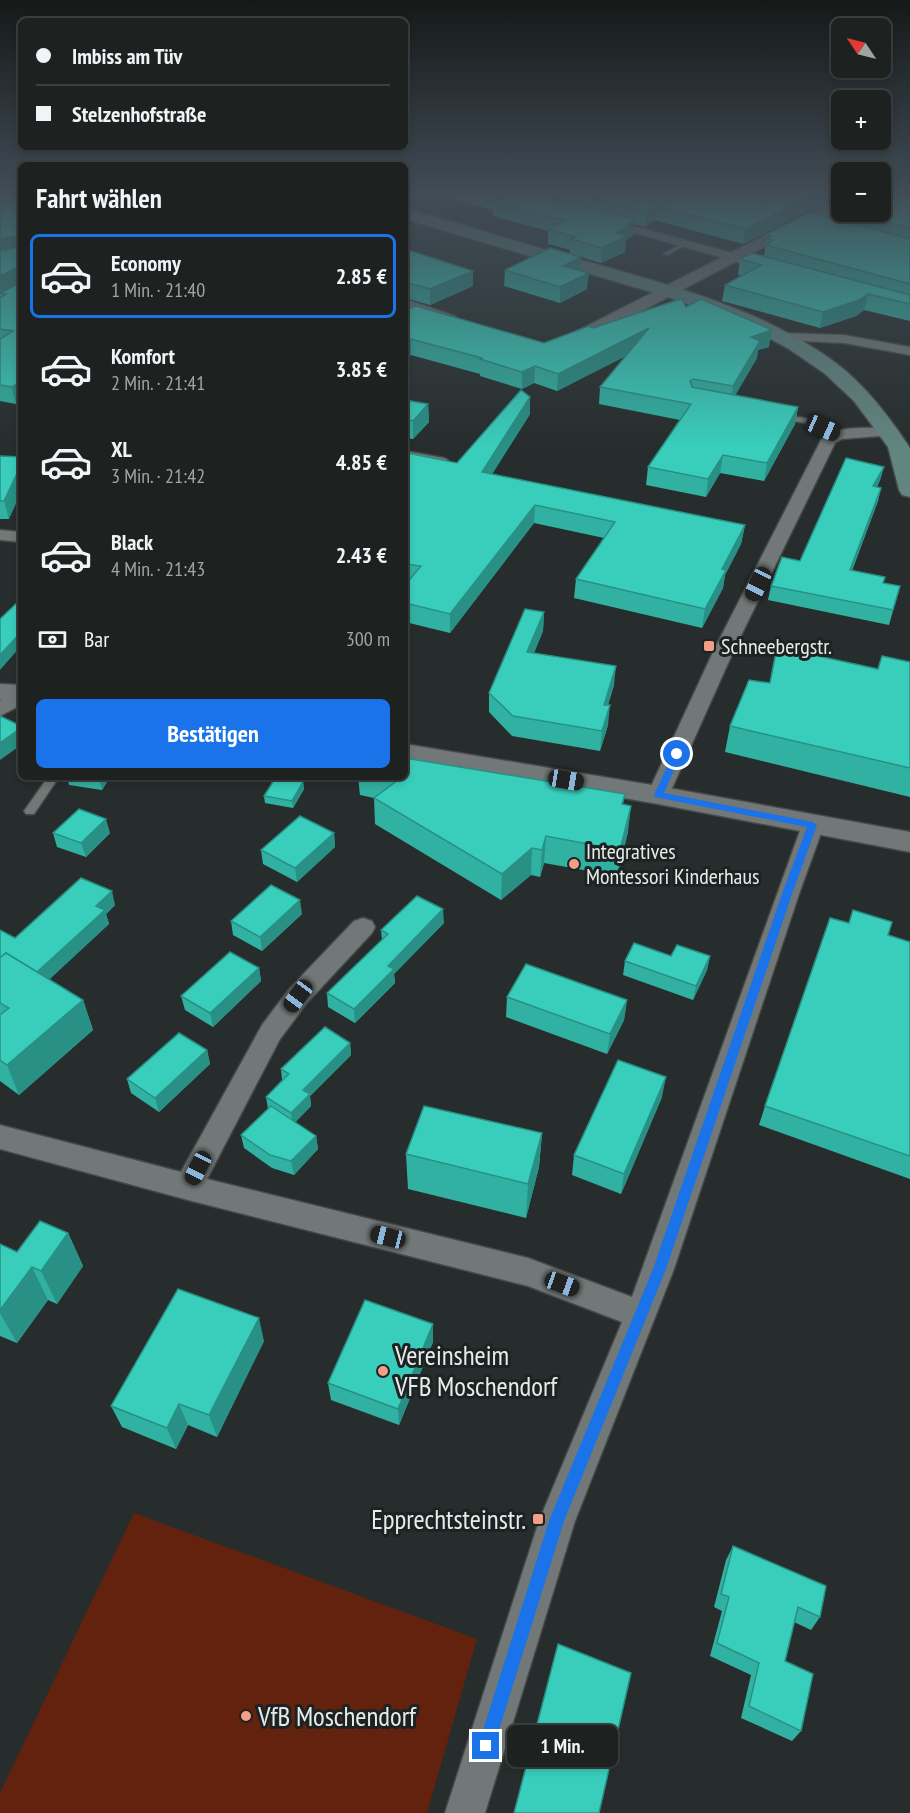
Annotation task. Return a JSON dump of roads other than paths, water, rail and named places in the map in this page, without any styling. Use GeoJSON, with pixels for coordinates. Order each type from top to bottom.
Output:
{"type":"FeatureCollection","features":[{"type":"Feature","properties":{"kind":"main road"},"geometry":{"type":"LineString","coordinates":[[624,279],[736,315],[784,337],[836,373],[861,395],[899,449],[910,490]]}},
{"type":"Feature","properties":{"kind":"street"},"geometry":{"type":"LineString","coordinates":[[558,346],[616,319],[689,279]]}},
{"type":"Feature","properties":{"kind":"street"},"geometry":{"type":"LineString","coordinates":[[408,305],[468,326]]}},
{"type":"Feature","properties":{"kind":"street"},"geometry":{"type":"LineString","coordinates":[[408,318],[423,311]]}},
{"type":"Feature","properties":{"kind":"street"},"geometry":{"type":"LineString","coordinates":[[784,337],[844,339],[910,351]]}},
{"type":"Feature","properties":{"kind":"street"},"geometry":{"type":"LineString","coordinates":[[658,795],[724,650],[829,440],[839,435],[888,432]]}},
{"type":"Feature","properties":{"kind":"street"},"geometry":{"type":"LineString","coordinates":[[0,535],[18,537]]}},
{"type":"Feature","properties":{"kind":"street"},"geometry":{"type":"LineString","coordinates":[[0,692],[18,694]]}},
{"type":"Feature","properties":{"kind":"street"},"geometry":{"type":"LineString","coordinates":[[0,710],[18,696]]}},
{"type":"Feature","properties":{"kind":"street"},"geometry":{"type":"LineString","coordinates":[[408,753],[658,795],[910,842]]}},
{"type":"Feature","properties":{"kind":"street"},"geometry":{"type":"LineString","coordinates":[[465,1813],[557,1521],[659,1269],[787,894],[813,825]]}},
{"type":"Feature","properties":{"kind":"street"},"geometry":{"type":"LineString","coordinates":[[188,1187],[271,1032],[298,996],[363,927]]}},
{"type":"Feature","properties":{"kind":"street"},"geometry":{"type":"LineString","coordinates":[[0,1137],[188,1187],[528,1272],[641,1315]]}},
{"type":"Feature","properties":{"kind":"lane"},"geometry":{"type":"LineString","coordinates":[[772,415],[807,421],[839,435]]}},
{"type":"Feature","properties":{"kind":"lane"},"geometry":{"type":"LineString","coordinates":[[408,454],[444,460]]}},
{"type":"Feature","properties":{"kind":"lane"},"geometry":{"type":"LineString","coordinates":[[30,811],[52,780]]}},
{"type":"Feature","properties":{"kind":"place","name":"Schneebergstr."},"geometry":{"type":"Point","coordinates":[709,646]}},
{"type":"Feature","properties":{"kind":"place","name":"Integratives Montessori Kinderhaus"},"geometry":{"type":"Point","coordinates":[574,864]}},
{"type":"Feature","properties":{"kind":"place","name":"Vereinsheim VFB Moschendorf"},"geometry":{"type":"Point","coordinates":[383,1371]}},
{"type":"Feature","properties":{"kind":"place","name":"Epprechtsteinstr."},"geometry":{"type":"Point","coordinates":[538,1519]}},
{"type":"Feature","properties":{"kind":"place","name":"VfB Moschendorf"},"geometry":{"type":"Point","coordinates":[246,1716]}}]}
